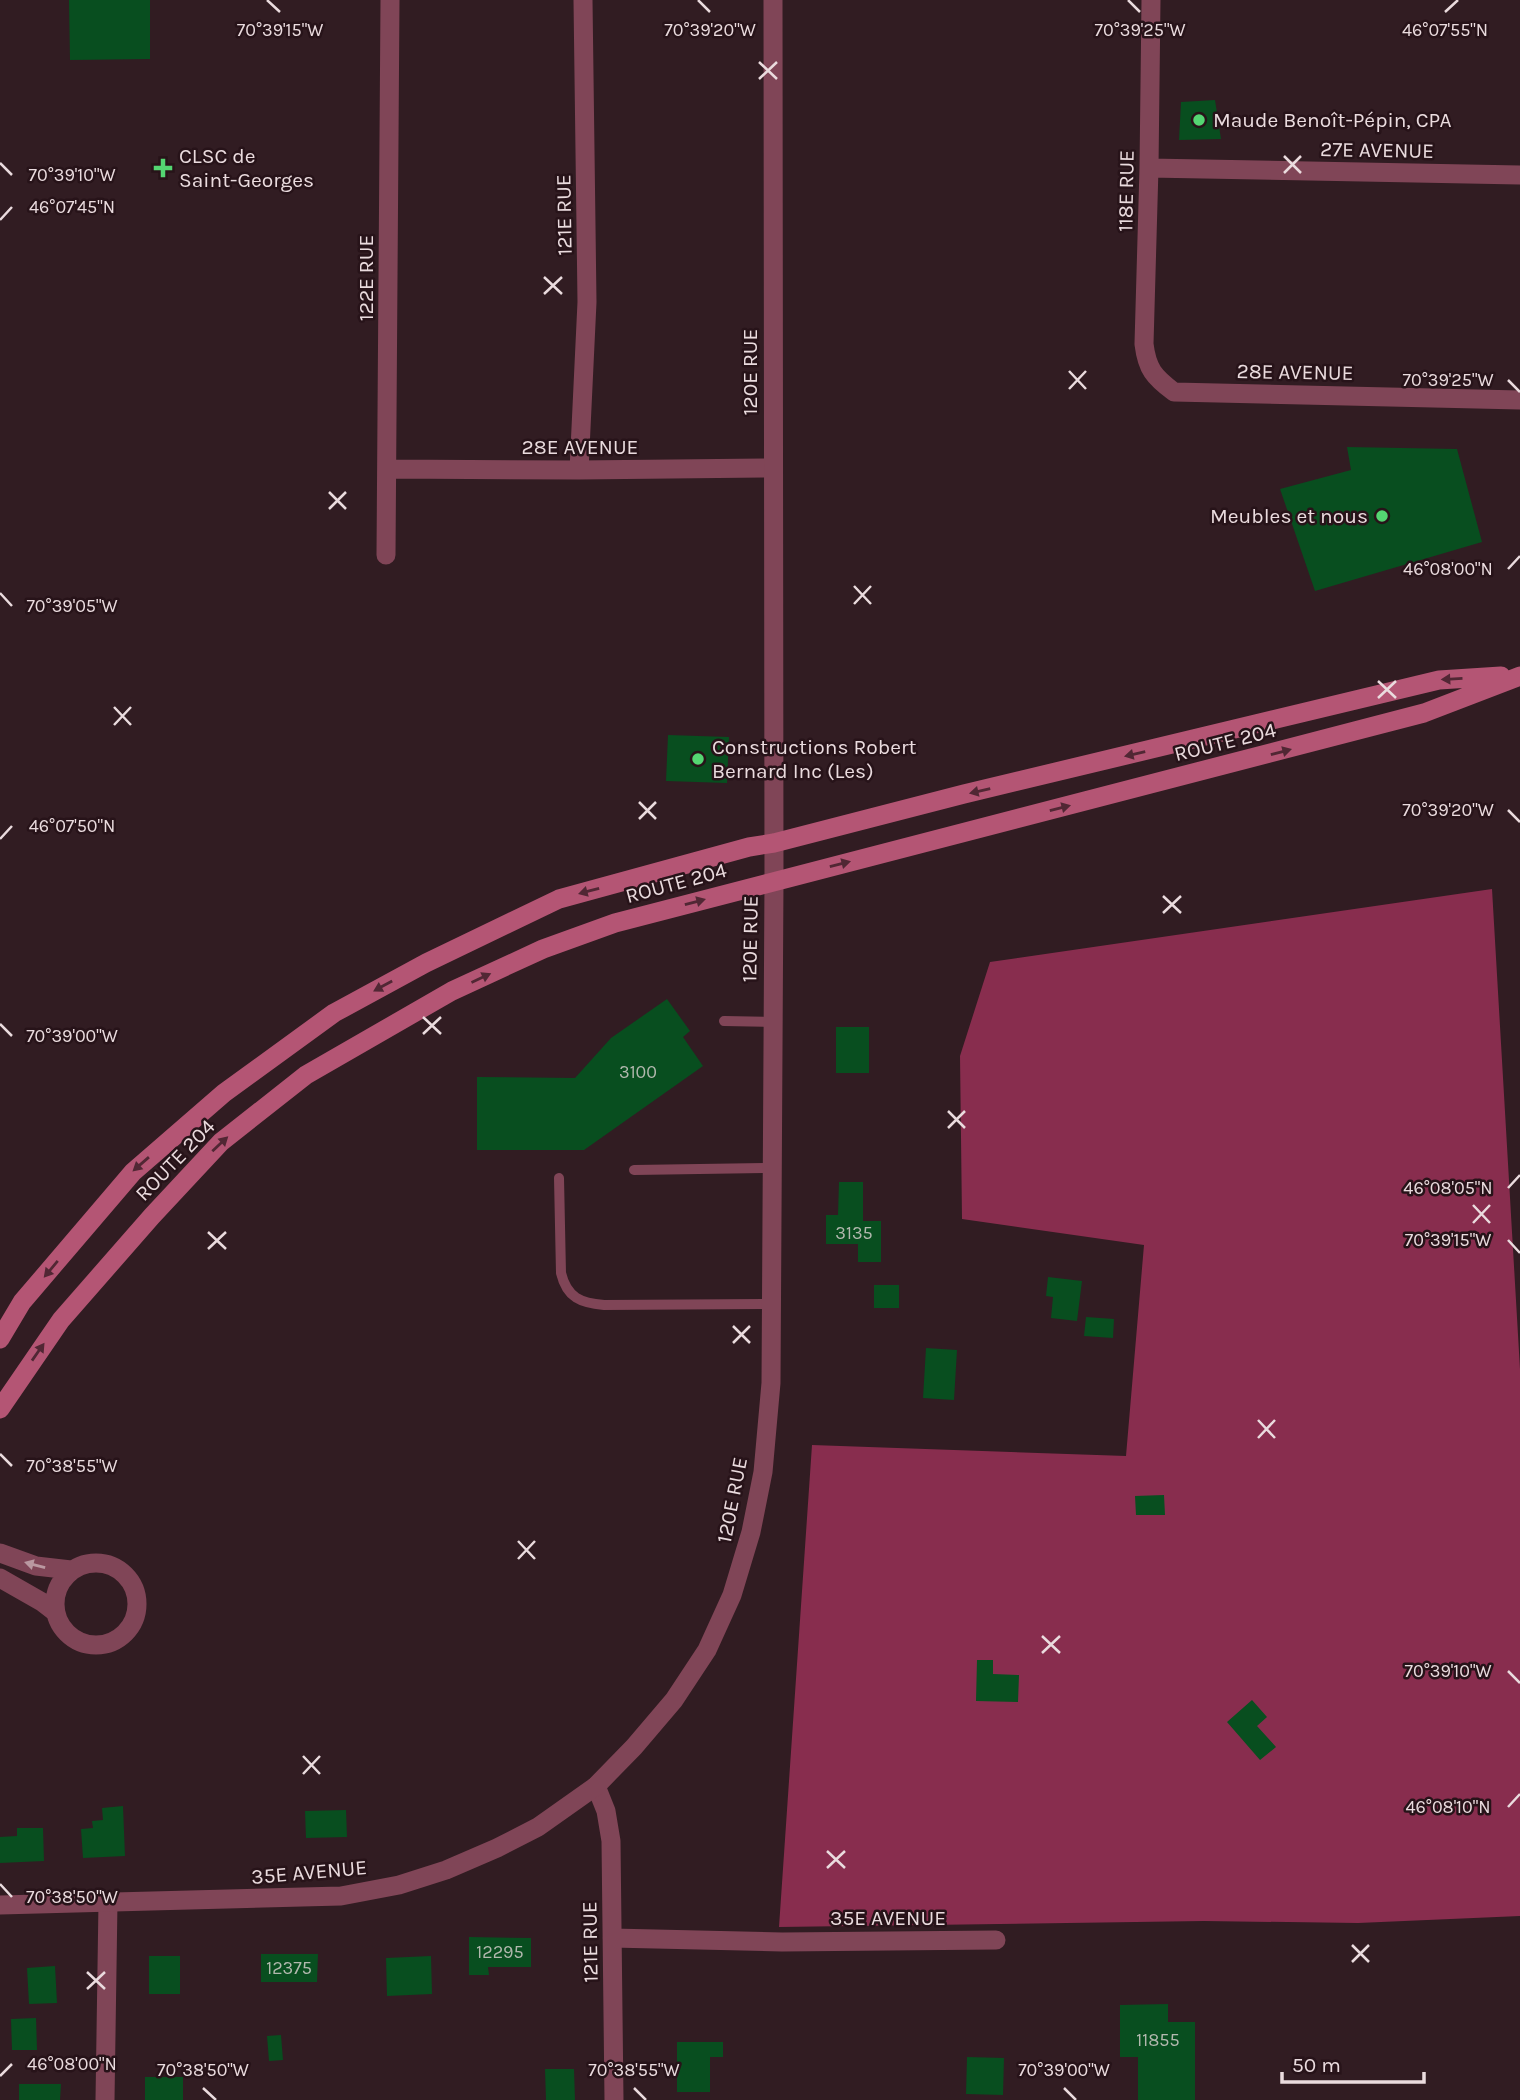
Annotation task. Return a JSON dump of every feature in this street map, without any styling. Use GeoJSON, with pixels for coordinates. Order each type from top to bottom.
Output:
{"type":"FeatureCollection","features":[{"type":"Feature","properties":{"kind":"main road","name":"ROUTE 204"},"geometry":{"type":"LineString","coordinates":[[0,1339],[22,1303],[133,1172],[223,1093],[334,1013],[426,963],[559,899],[749,847],[1439,680],[1520,676]]}},
{"type":"Feature","properties":{"kind":"main road","name":"ROUTE 204"},"geometry":{"type":"LineString","coordinates":[[0,1409],[61,1320],[221,1142],[306,1075],[452,991],[543,949],[615,923],[1411,717],[1520,676]]}},
{"type":"Feature","properties":{"kind":"street","name":"122E RUE"},"geometry":{"type":"LineString","coordinates":[[387,555],[390,0]]}},
{"type":"Feature","properties":{"kind":"street","name":"121E RUE"},"geometry":{"type":"LineString","coordinates":[[579,470],[587,302],[583,0]]}},
{"type":"Feature","properties":{"kind":"street","name":"120E RUE"},"geometry":{"type":"LineString","coordinates":[[596,1786],[674,1700],[707,1650],[732,1595],[751,1532],[763,1472],[771,1383],[772,1304],[773,0]]}},
{"type":"Feature","properties":{"kind":"street","name":"118E RUE"},"geometry":{"type":"LineString","coordinates":[[1151,0],[1144,344],[1146,363],[1158,380]]}},
{"type":"Feature","properties":{"kind":"street","name":"27E AVENUE"},"geometry":{"type":"LineString","coordinates":[[1149,168],[1520,174]]}},
{"type":"Feature","properties":{"kind":"street","name":"28E AVENUE"},"geometry":{"type":"LineString","coordinates":[[1158,380],[1174,392],[1520,400]]}},
{"type":"Feature","properties":{"kind":"street","name":"28E AVENUE"},"geometry":{"type":"LineString","coordinates":[[388,469],[772,468]]}},
{"type":"Feature","properties":{"kind":"street"},"geometry":{"type":"LineString","coordinates":[[0,1553],[36,1566],[71,1570]]}},
{"type":"Feature","properties":{"kind":"street"},"geometry":{"type":"LineString","coordinates":[[94,1562],[107,1563],[128,1577],[137,1600],[137,1612],[124,1634],[102,1645],[89,1645],[67,1634],[59,1624],[55,1612],[57,1589],[62,1578],[82,1564],[94,1562]]}},
{"type":"Feature","properties":{"kind":"street"},"geometry":{"type":"LineString","coordinates":[[0,1578],[43,1602],[55,1612]]}},
{"type":"Feature","properties":{"kind":"street","name":"121E RUE"},"geometry":{"type":"LineString","coordinates":[[596,1786],[606,1811],[611,1841],[614,2100]]}},
{"type":"Feature","properties":{"kind":"street","name":"35E AVENUE"},"geometry":{"type":"LineString","coordinates":[[0,1905],[307,1898],[341,1896],[399,1885],[446,1870],[497,1848],[538,1827],[596,1786]]}},
{"type":"Feature","properties":{"kind":"street"},"geometry":{"type":"LineString","coordinates":[[105,2100],[108,1902]]}},
{"type":"Feature","properties":{"kind":"street","name":"35E AVENUE"},"geometry":{"type":"LineString","coordinates":[[612,1938],[782,1942],[996,1940]]}},
{"type":"Feature","properties":{"kind":"lane"},"geometry":{"type":"LineString","coordinates":[[724,1021],[772,1022]]}},
{"type":"Feature","properties":{"kind":"lane"},"geometry":{"type":"LineString","coordinates":[[634,1170],[772,1168]]}},
{"type":"Feature","properties":{"kind":"lane"},"geometry":{"type":"LineString","coordinates":[[559,1178],[561,1273],[564,1286],[585,1303],[772,1304]]}},
{"type":"Feature","properties":{"kind":"shaded area"},"geometry":{"type":"Polygon","coordinates":[[[1492,889],[1520,1369],[1520,1916],[1358,1923],[1204,1921],[779,1927],[812,1445],[1126,1456],[1144,1245],[962,1219],[960,1056],[990,962],[1492,889]]]}},
{"type":"Feature","properties":{"kind":"building"},"geometry":{"type":"Polygon","coordinates":[[[69,0],[150,0],[150,59],[70,60],[69,0]]]}},
{"type":"Feature","properties":{"kind":"building","name":"Maude Benoît-Pépin, CPA"},"geometry":{"type":"Polygon","coordinates":[[[1215,100],[1221,139],[1179,140],[1181,102],[1215,100]]]}},
{"type":"Feature","properties":{"kind":"building","name":"Meubles et nous"},"geometry":{"type":"Polygon","coordinates":[[[1347,447],[1457,449],[1482,542],[1315,591],[1280,489],[1351,470],[1347,447]]]}},
{"type":"Feature","properties":{"kind":"building","name":"Constructions Robert Bernard Inc (Les)"},"geometry":{"type":"Polygon","coordinates":[[[668,735],[729,737],[727,783],[666,781],[668,735]]]}},
{"type":"Feature","properties":{"kind":"building"},"geometry":{"type":"Polygon","coordinates":[[[667,999],[690,1031],[683,1037],[703,1066],[584,1150],[477,1150],[477,1077],[575,1078],[611,1038],[667,999]]]}},
{"type":"Feature","properties":{"kind":"building"},"geometry":{"type":"Polygon","coordinates":[[[836,1027],[869,1027],[869,1073],[836,1073],[836,1027]]]}},
{"type":"Feature","properties":{"kind":"building"},"geometry":{"type":"Polygon","coordinates":[[[839,1182],[863,1182],[863,1221],[881,1221],[881,1262],[858,1262],[858,1244],[826,1244],[826,1215],[838,1215],[839,1182]]]}},
{"type":"Feature","properties":{"kind":"building"},"geometry":{"type":"Polygon","coordinates":[[[1048,1277],[1082,1281],[1077,1321],[1051,1318],[1053,1297],[1046,1296],[1048,1277]]]}},
{"type":"Feature","properties":{"kind":"building"},"geometry":{"type":"Polygon","coordinates":[[[874,1285],[899,1285],[899,1308],[874,1308],[874,1285]]]}},
{"type":"Feature","properties":{"kind":"building"},"geometry":{"type":"Polygon","coordinates":[[[1086,1317],[1114,1319],[1113,1338],[1084,1336],[1086,1317]]]}},
{"type":"Feature","properties":{"kind":"building"},"geometry":{"type":"Polygon","coordinates":[[[926,1348],[957,1350],[954,1400],[923,1398],[926,1348]]]}},
{"type":"Feature","properties":{"kind":"building"},"geometry":{"type":"Polygon","coordinates":[[[1164,1495],[1165,1515],[1136,1515],[1135,1496],[1164,1495]]]}},
{"type":"Feature","properties":{"kind":"building"},"geometry":{"type":"Polygon","coordinates":[[[977,1660],[993,1660],[993,1674],[1019,1675],[1018,1702],[976,1701],[977,1660]]]}},
{"type":"Feature","properties":{"kind":"building"},"geometry":{"type":"Polygon","coordinates":[[[1252,1700],[1267,1717],[1257,1726],[1276,1747],[1260,1760],[1227,1722],[1252,1700]]]}},
{"type":"Feature","properties":{"kind":"building"},"geometry":{"type":"Polygon","coordinates":[[[123,1806],[125,1856],[83,1858],[81,1829],[93,1828],[92,1821],[103,1820],[102,1808],[123,1806]]]}},
{"type":"Feature","properties":{"kind":"building"},"geometry":{"type":"Polygon","coordinates":[[[346,1810],[347,1837],[306,1838],[305,1811],[346,1810]]]}},
{"type":"Feature","properties":{"kind":"building"},"geometry":{"type":"Polygon","coordinates":[[[17,1828],[43,1828],[44,1861],[0,1863],[0,1837],[17,1836],[17,1828]]]}},
{"type":"Feature","properties":{"kind":"building"},"geometry":{"type":"Polygon","coordinates":[[[469,1937],[531,1938],[531,1967],[488,1967],[489,1975],[469,1975],[469,1937]]]}},
{"type":"Feature","properties":{"kind":"building"},"geometry":{"type":"Polygon","coordinates":[[[261,1954],[318,1954],[317,1982],[261,1982],[261,1954]]]}},
{"type":"Feature","properties":{"kind":"building"},"geometry":{"type":"Polygon","coordinates":[[[149,1956],[180,1956],[180,1994],[149,1994],[149,1956]]]}},
{"type":"Feature","properties":{"kind":"building"},"geometry":{"type":"Polygon","coordinates":[[[431,1956],[432,1994],[387,1996],[386,1958],[431,1956]]]}},
{"type":"Feature","properties":{"kind":"building"},"geometry":{"type":"Polygon","coordinates":[[[55,1966],[57,2003],[29,2004],[27,1968],[55,1966]]]}},
{"type":"Feature","properties":{"kind":"building"},"geometry":{"type":"Polygon","coordinates":[[[1168,2004],[1168,2022],[1195,2022],[1195,2100],[1138,2100],[1138,2057],[1120,2057],[1120,2005],[1168,2004]]]}},
{"type":"Feature","properties":{"kind":"building"},"geometry":{"type":"Polygon","coordinates":[[[36,2018],[37,2050],[12,2050],[11,2019],[36,2018]]]}},
{"type":"Feature","properties":{"kind":"building"},"geometry":{"type":"Polygon","coordinates":[[[281,2035],[283,2060],[269,2061],[267,2036],[281,2035]]]}},
{"type":"Feature","properties":{"kind":"building"},"geometry":{"type":"Polygon","coordinates":[[[677,2042],[723,2042],[723,2057],[710,2057],[710,2092],[677,2092],[677,2042]]]}},
{"type":"Feature","properties":{"kind":"building"},"geometry":{"type":"Polygon","coordinates":[[[967,2057],[1004,2058],[1003,2095],[966,2094],[967,2057]]]}},
{"type":"Feature","properties":{"kind":"building"},"geometry":{"type":"Polygon","coordinates":[[[545,2069],[574,2069],[575,2100],[546,2100],[545,2069]]]}},
{"type":"Feature","properties":{"kind":"building"},"geometry":{"type":"Polygon","coordinates":[[[145,2077],[183,2077],[183,2100],[145,2100],[145,2077]]]}},
{"type":"Feature","properties":{"kind":"building"},"geometry":{"type":"Polygon","coordinates":[[[19,2084],[61,2084],[60,2100],[19,2100],[19,2084]]]}},
{"type":"Feature","properties":{"kind":"place","name":"Maude Benoît-Pépin, CPA"},"geometry":{"type":"Point","coordinates":[1199,120]}},
{"type":"Feature","properties":{"kind":"place","name":"CLSC de Saint-Georges"},"geometry":{"type":"Point","coordinates":[163,168]}},
{"type":"Feature","properties":{"kind":"place","name":"Meubles et nous"},"geometry":{"type":"Point","coordinates":[1382,516]}},
{"type":"Feature","properties":{"kind":"place","name":"Constructions Robert Bernard Inc (Les)"},"geometry":{"type":"Point","coordinates":[698,759]}}]}
